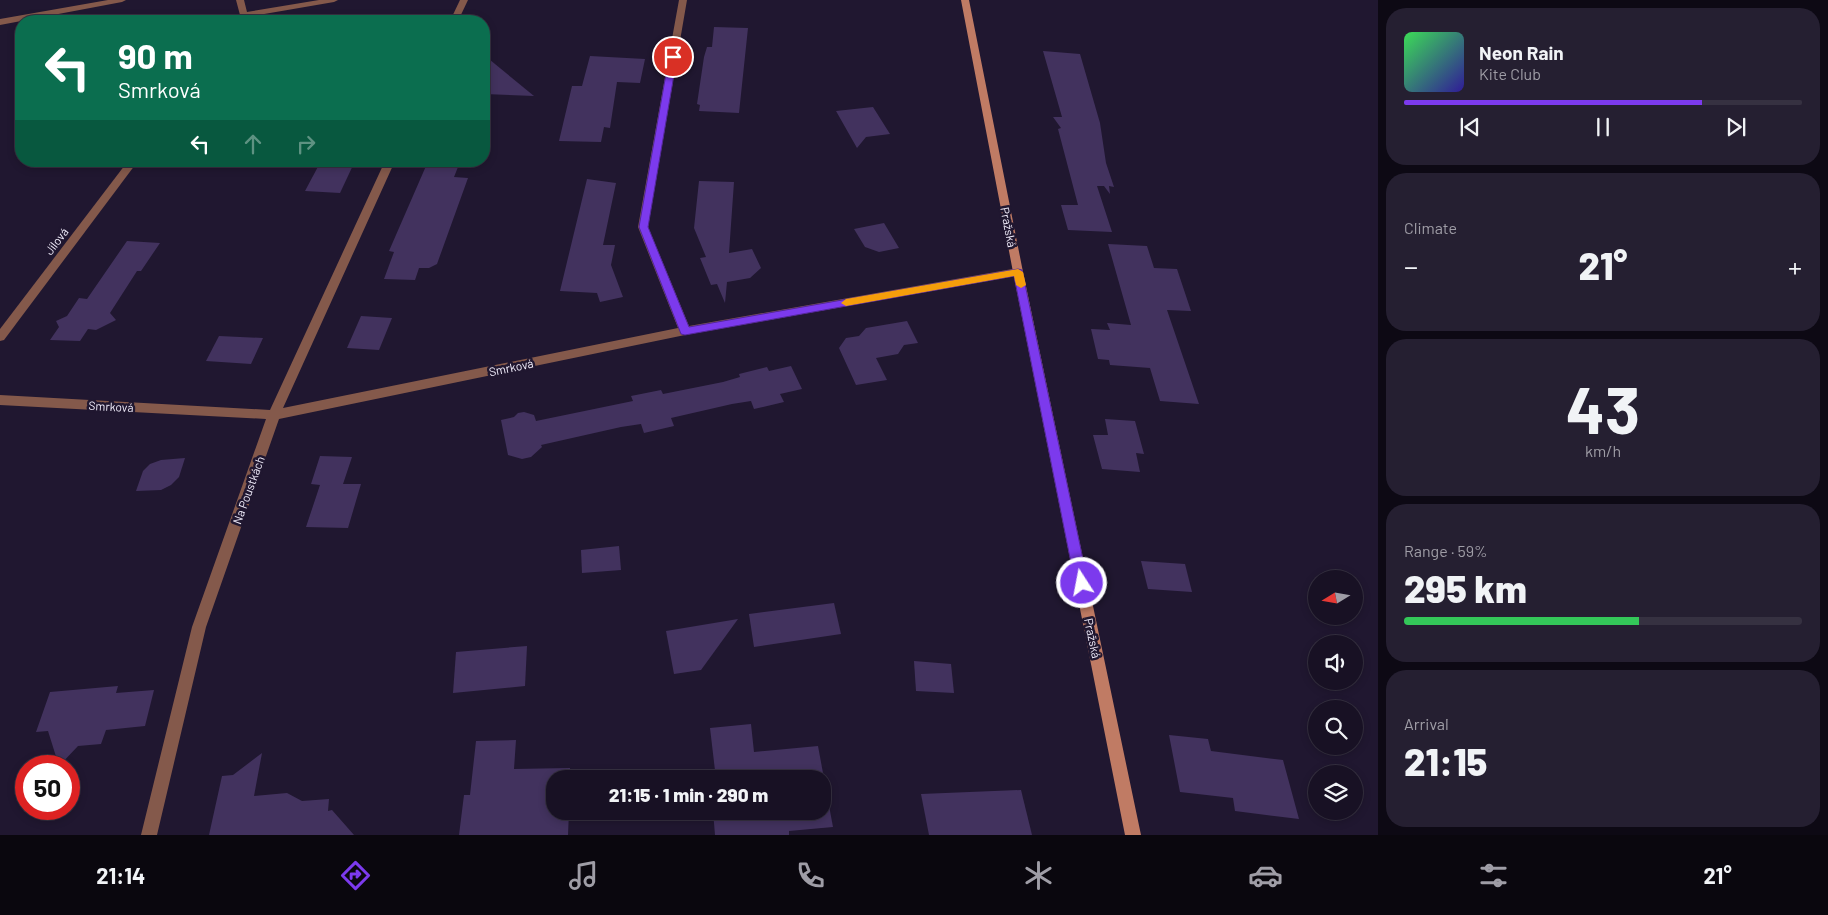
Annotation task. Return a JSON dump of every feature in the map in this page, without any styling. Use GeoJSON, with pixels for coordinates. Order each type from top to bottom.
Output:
{"type":"FeatureCollection","features":[{"type":"Feature","properties":{"kind":"main road","name":"Pražská"},"geometry":{"type":"LineString","coordinates":[[965,0],[1018,272],[1133,835]]}},
{"type":"Feature","properties":{"kind":"street"},"geometry":{"type":"LineString","coordinates":[[39,15],[122,0]]}},
{"type":"Feature","properties":{"kind":"street"},"geometry":{"type":"LineString","coordinates":[[240,0],[242,15]]}},
{"type":"Feature","properties":{"kind":"street"},"geometry":{"type":"LineString","coordinates":[[257,15],[334,0]]}},
{"type":"Feature","properties":{"kind":"street"},"geometry":{"type":"LineString","coordinates":[[457,15],[464,0]]}},
{"type":"Feature","properties":{"kind":"street"},"geometry":{"type":"LineString","coordinates":[[682,0],[644,227],[685,331]]}},
{"type":"Feature","properties":{"kind":"street"},"geometry":{"type":"LineString","coordinates":[[0,22],[15,19]]}},
{"type":"Feature","properties":{"kind":"street","name":"Jílová"},"geometry":{"type":"LineString","coordinates":[[0,337],[128,167]]}},
{"type":"Feature","properties":{"kind":"street","name":"Na Poustkách"},"geometry":{"type":"LineString","coordinates":[[149,835],[199,627],[274,416],[387,167]]}},
{"type":"Feature","properties":{"kind":"street","name":"Smrková"},"geometry":{"type":"LineString","coordinates":[[0,400],[274,416],[685,331],[1018,272]]}},
{"type":"Feature","properties":{"kind":"building"},"geometry":{"type":"Polygon","coordinates":[[[714,27],[748,28],[739,113],[699,111],[700,105],[697,104],[704,57],[707,47],[712,47],[714,27]]]}},
{"type":"Feature","properties":{"kind":"building"},"geometry":{"type":"Polygon","coordinates":[[[1043,51],[1080,54],[1100,123],[1106,163],[1114,187],[1109,186],[1110,194],[1104,186],[1097,186],[1112,232],[1068,230],[1061,205],[1078,205],[1058,129],[1061,128],[1053,117],[1062,117],[1043,51]]]}},
{"type":"Feature","properties":{"kind":"building"},"geometry":{"type":"Polygon","coordinates":[[[590,56],[645,59],[640,83],[617,82],[610,128],[604,127],[601,142],[559,141],[572,86],[582,86],[590,56]]]}},
{"type":"Feature","properties":{"kind":"building"},"geometry":{"type":"Polygon","coordinates":[[[490,60],[534,96],[490,94],[490,60]]]}},
{"type":"Feature","properties":{"kind":"building"},"geometry":{"type":"Polygon","coordinates":[[[873,107],[890,134],[866,137],[857,148],[836,111],[873,107]]]}},
{"type":"Feature","properties":{"kind":"building"},"geometry":{"type":"Polygon","coordinates":[[[318,167],[352,167],[340,193],[305,191],[318,167]]]}},
{"type":"Feature","properties":{"kind":"building"},"geometry":{"type":"Polygon","coordinates":[[[426,167],[458,167],[454,177],[468,178],[437,264],[429,268],[419,268],[415,280],[384,279],[394,252],[389,251],[426,167]]]}},
{"type":"Feature","properties":{"kind":"building"},"geometry":{"type":"Polygon","coordinates":[[[587,179],[616,183],[603,245],[615,245],[611,265],[623,297],[600,302],[597,293],[560,291],[587,179]]]}},
{"type":"Feature","properties":{"kind":"building"},"geometry":{"type":"Polygon","coordinates":[[[699,181],[734,182],[729,253],[752,249],[761,268],[750,278],[727,282],[725,303],[717,284],[711,285],[700,258],[706,257],[694,228],[699,181]]]}},
{"type":"Feature","properties":{"kind":"building"},"geometry":{"type":"Polygon","coordinates":[[[884,223],[899,248],[879,252],[865,247],[854,229],[884,223]]]}},
{"type":"Feature","properties":{"kind":"building"},"geometry":{"type":"Polygon","coordinates":[[[127,241],[160,243],[141,271],[137,271],[110,313],[116,320],[96,330],[88,329],[80,341],[50,340],[59,327],[56,321],[67,316],[79,298],[87,299],[127,241]]]}},
{"type":"Feature","properties":{"kind":"building"},"geometry":{"type":"Polygon","coordinates":[[[1108,244],[1147,246],[1154,268],[1177,269],[1191,311],[1167,310],[1199,404],[1160,401],[1150,368],[1110,365],[1109,360],[1098,359],[1091,329],[1110,330],[1107,323],[1131,325],[1108,244]]]}},
{"type":"Feature","properties":{"kind":"building"},"geometry":{"type":"Polygon","coordinates":[[[361,316],[392,318],[379,350],[347,348],[361,316]]]}},
{"type":"Feature","properties":{"kind":"building"},"geometry":{"type":"Polygon","coordinates":[[[907,321],[918,343],[904,345],[898,354],[876,358],[887,380],[856,385],[839,348],[846,338],[859,336],[866,328],[907,321]]]}},
{"type":"Feature","properties":{"kind":"building"},"geometry":{"type":"Polygon","coordinates":[[[219,336],[263,338],[251,364],[206,361],[219,336]]]}},
{"type":"Feature","properties":{"kind":"building"},"geometry":{"type":"Polygon","coordinates":[[[791,366],[802,389],[780,394],[784,402],[754,409],[751,401],[732,404],[671,418],[674,426],[644,433],[641,424],[621,427],[541,445],[542,447],[531,457],[522,459],[508,455],[501,420],[514,417],[518,413],[524,412],[534,415],[536,421],[633,401],[631,396],[661,390],[663,394],[723,382],[740,377],[739,374],[767,367],[769,371],[791,366]]]}},
{"type":"Feature","properties":{"kind":"building"},"geometry":{"type":"Polygon","coordinates":[[[1105,419],[1135,421],[1144,454],[1136,453],[1140,472],[1102,469],[1093,435],[1108,435],[1105,419]]]}},
{"type":"Feature","properties":{"kind":"building"},"geometry":{"type":"Polygon","coordinates":[[[320,456],[352,457],[343,484],[361,484],[348,528],[306,527],[320,485],[311,484],[320,456]]]}},
{"type":"Feature","properties":{"kind":"building"},"geometry":{"type":"Polygon","coordinates":[[[185,458],[179,477],[171,485],[161,490],[136,491],[143,471],[150,464],[161,460],[185,458]]]}},
{"type":"Feature","properties":{"kind":"building"},"geometry":{"type":"Polygon","coordinates":[[[619,546],[621,570],[582,573],[581,550],[619,546]]]}},
{"type":"Feature","properties":{"kind":"building"},"geometry":{"type":"Polygon","coordinates":[[[1141,561],[1185,564],[1192,592],[1148,589],[1141,561]]]}},
{"type":"Feature","properties":{"kind":"building"},"geometry":{"type":"Polygon","coordinates":[[[834,603],[841,634],[754,647],[749,614],[834,603]]]}},
{"type":"Feature","properties":{"kind":"building"},"geometry":{"type":"Polygon","coordinates":[[[738,619],[701,670],[674,674],[666,631],[738,619]]]}},
{"type":"Feature","properties":{"kind":"building"},"geometry":{"type":"Polygon","coordinates":[[[527,646],[525,686],[453,693],[456,652],[527,646]]]}},
{"type":"Feature","properties":{"kind":"building"},"geometry":{"type":"Polygon","coordinates":[[[914,661],[951,664],[954,693],[916,691],[914,661]]]}},
{"type":"Feature","properties":{"kind":"building"},"geometry":{"type":"Polygon","coordinates":[[[118,686],[116,693],[154,690],[145,726],[106,730],[101,744],[78,746],[69,755],[56,755],[48,731],[36,732],[50,692],[118,686]]]}},
{"type":"Feature","properties":{"kind":"building"},"geometry":{"type":"Polygon","coordinates":[[[751,724],[754,752],[818,746],[822,770],[715,770],[710,728],[751,724]]]}},
{"type":"Feature","properties":{"kind":"building"},"geometry":{"type":"Polygon","coordinates":[[[1169,735],[1208,739],[1211,751],[1283,760],[1299,819],[1235,811],[1233,798],[1180,792],[1169,735]]]}},
{"type":"Feature","properties":{"kind":"building"},"geometry":{"type":"Polygon","coordinates":[[[516,740],[514,769],[570,768],[570,770],[546,770],[546,820],[569,820],[568,835],[459,835],[464,795],[470,795],[476,741],[516,740]]]}},
{"type":"Feature","properties":{"kind":"building"},"geometry":{"type":"Polygon","coordinates":[[[262,753],[254,796],[287,793],[302,801],[329,799],[328,811],[332,810],[354,835],[209,835],[222,776],[233,775],[262,753]]]}},
{"type":"Feature","properties":{"kind":"building"},"geometry":{"type":"Polygon","coordinates":[[[1021,790],[1032,835],[929,835],[921,794],[1021,790]]]}},
{"type":"Feature","properties":{"kind":"building"},"geometry":{"type":"Polygon","coordinates":[[[831,816],[833,827],[789,831],[789,835],[715,835],[714,820],[831,820],[831,816]]]}},
{"type":"Feature","properties":{"kind":"slow traffic"},"geometry":{"type":"LineString","coordinates":[[846,303],[1018,272],[1021,285]]}},
{"type":"Feature","properties":{"kind":"route"},"geometry":{"type":"LineString","coordinates":[[673,57],[644,227],[685,331],[1018,272],[1082,583]]}}]}
